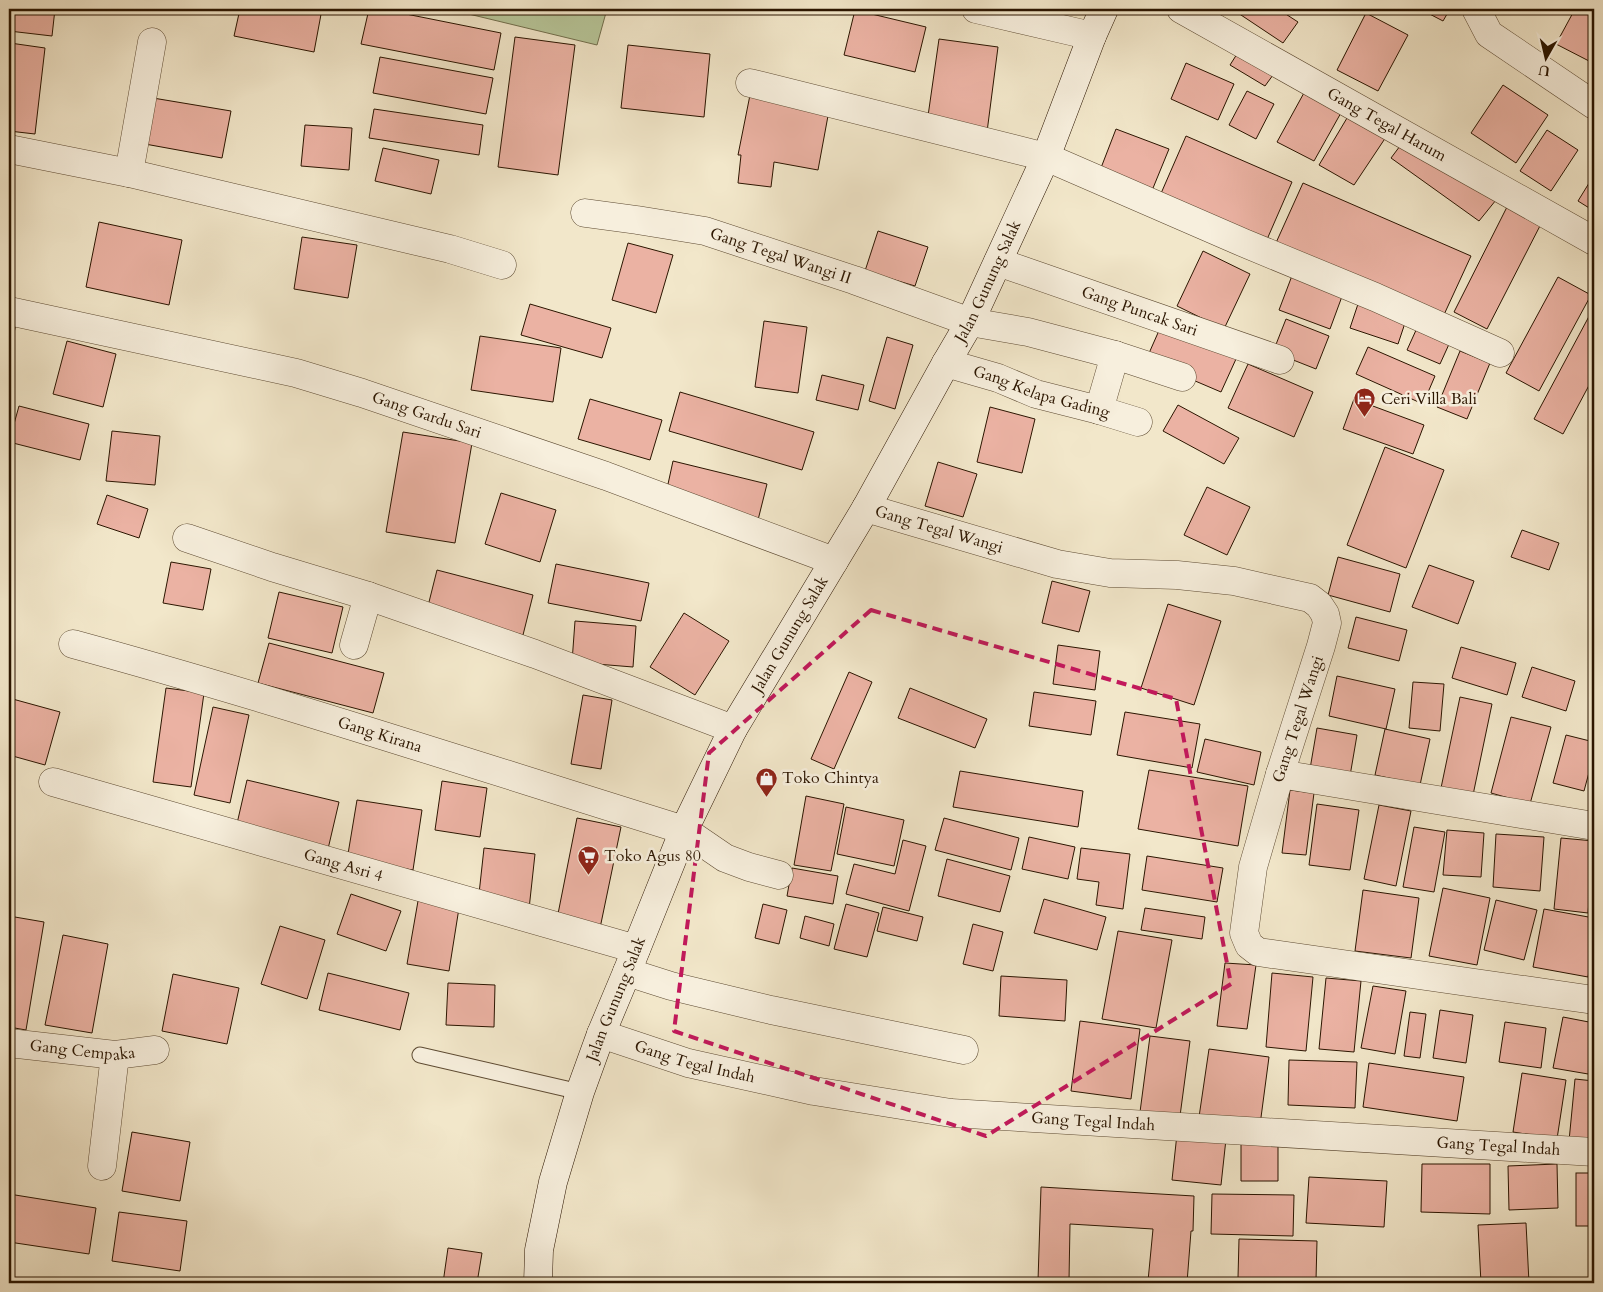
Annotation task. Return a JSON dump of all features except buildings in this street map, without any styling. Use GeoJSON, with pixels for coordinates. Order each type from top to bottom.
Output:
{"type":"FeatureCollection","features":[{"type":"Feature","properties":{"kind":"street"},"geometry":{"type":"LineString","coordinates":[[976,9],[1092,36]]}},
{"type":"Feature","properties":{"kind":"street","name":"Jalan Gunung Salak"},"geometry":{"type":"LineString","coordinates":[[538,1283],[539,1250],[551,1192],[580,1092],[601,1034],[684,830],[733,729],[866,508],[970,322],[1046,157],[1104,9]]}},
{"type":"Feature","properties":{"kind":"street","name":"Gang Tegal Harum"},"geometry":{"type":"LineString","coordinates":[[1181,9],[1594,242]]}},
{"type":"Feature","properties":{"kind":"street"},"geometry":{"type":"LineString","coordinates":[[1476,9],[1489,34],[1594,105]]}},
{"type":"Feature","properties":{"kind":"street"},"geometry":{"type":"LineString","coordinates":[[129,172],[152,42]]}},
{"type":"Feature","properties":{"kind":"street"},"geometry":{"type":"LineString","coordinates":[[750,83],[1046,157],[1244,243],[1376,297],[1500,353]]}},
{"type":"Feature","properties":{"kind":"street"},"geometry":{"type":"LineString","coordinates":[[9,149],[129,172],[450,249],[502,265]]}},
{"type":"Feature","properties":{"kind":"street","name":"Gang Tegal Wangi II"},"geometry":{"type":"LineString","coordinates":[[585,213],[705,231],[846,277],[970,322],[1028,332],[1115,355],[1182,377]]}},
{"type":"Feature","properties":{"kind":"street","name":"Gang Puncak Sari"},"geometry":{"type":"LineString","coordinates":[[998,262],[1280,360]]}},
{"type":"Feature","properties":{"kind":"street","name":"Gang Gardu Sari"},"geometry":{"type":"LineString","coordinates":[[9,311],[296,373],[343,387],[606,476],[834,561]]}},
{"type":"Feature","properties":{"kind":"street"},"geometry":{"type":"LineString","coordinates":[[1099,410],[1115,355]]}},
{"type":"Feature","properties":{"kind":"street","name":"Gang Kelapa Gading"},"geometry":{"type":"LineString","coordinates":[[946,363],[998,378],[1036,394],[1138,422]]}},
{"type":"Feature","properties":{"kind":"street","name":"Gang Tegal Wangi"},"geometry":{"type":"LineString","coordinates":[[866,508],[1057,564],[1110,573],[1176,575],[1234,581],[1310,598],[1319,605],[1325,614],[1326,623],[1321,646],[1280,774],[1253,867],[1244,933],[1249,945],[1258,952],[1594,1000]]}},
{"type":"Feature","properties":{"kind":"street"},"geometry":{"type":"LineString","coordinates":[[187,538],[272,567],[368,596],[535,654],[733,729]]}},
{"type":"Feature","properties":{"kind":"street"},"geometry":{"type":"LineString","coordinates":[[354,645],[368,596]]}},
{"type":"Feature","properties":{"kind":"street","name":"Gang Kirana"},"geometry":{"type":"LineString","coordinates":[[73,644],[379,735],[684,830],[725,858],[749,868],[779,875]]}},
{"type":"Feature","properties":{"kind":"street"},"geometry":{"type":"LineString","coordinates":[[1280,774],[1594,826]]}},
{"type":"Feature","properties":{"kind":"street","name":"Gang Asri 4"},"geometry":{"type":"LineString","coordinates":[[53,782],[632,961],[663,984],[771,1010],[964,1050]]}},
{"type":"Feature","properties":{"kind":"street","name":"Gang Tegal Indah"},"geometry":{"type":"LineString","coordinates":[[601,1034],[688,1062],[814,1091],[951,1113],[1594,1152]]}},
{"type":"Feature","properties":{"kind":"street","name":"Gang Cempaka"},"geometry":{"type":"LineString","coordinates":[[9,1043],[115,1055],[155,1050]]}},
{"type":"Feature","properties":{"kind":"street"},"geometry":{"type":"LineString","coordinates":[[102,1166],[115,1055]]}},
{"type":"Feature","properties":{"kind":"lane"},"geometry":{"type":"LineString","coordinates":[[420,1055],[580,1092]]}},
{"type":"Feature","properties":{"kind":"highlighted area"},"geometry":{"type":"Polygon","coordinates":[[[871,610],[1176,699],[1231,984],[986,1136],[674,1031],[709,753],[871,610]]]}},
{"type":"Feature","properties":{"kind":"green space"},"geometry":{"type":"Polygon","coordinates":[[[448,9],[607,9],[597,45],[448,9]]]}},
{"type":"Feature","properties":{"kind":"place","name":"Ceri Villa Bali"},"geometry":{"type":"Point","coordinates":[1365,418]}},
{"type":"Feature","properties":{"kind":"place","name":"Toko Chintya"},"geometry":{"type":"Point","coordinates":[766,797]}},
{"type":"Feature","properties":{"kind":"place","name":"Toko Agus 80"},"geometry":{"type":"Point","coordinates":[588,875]}}]}
